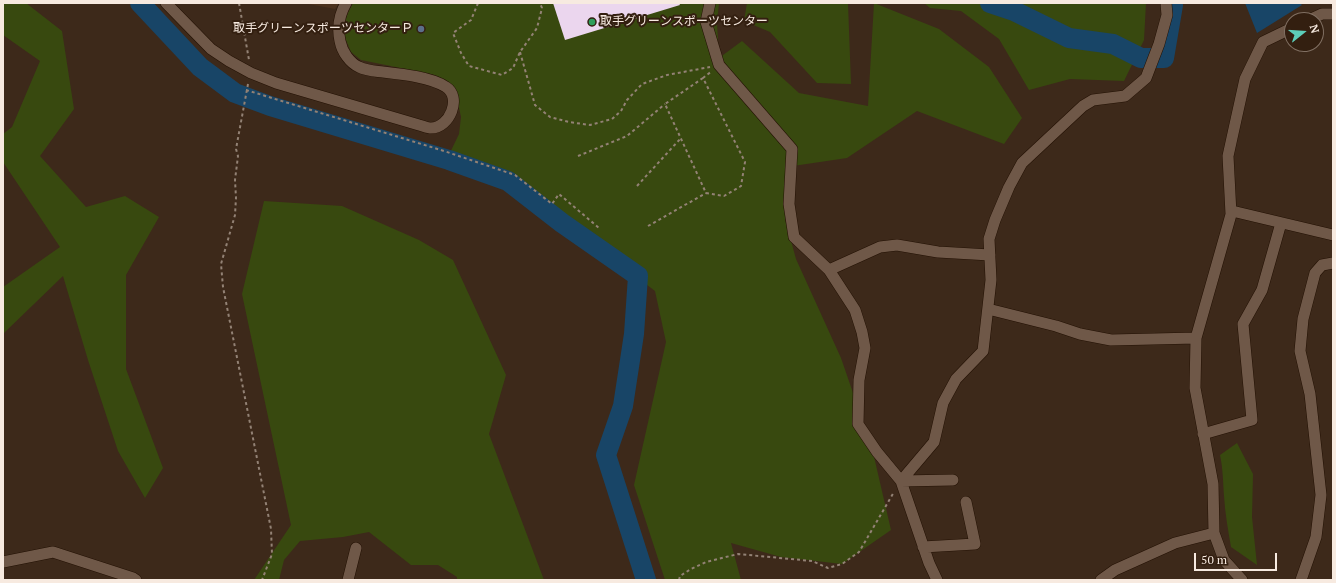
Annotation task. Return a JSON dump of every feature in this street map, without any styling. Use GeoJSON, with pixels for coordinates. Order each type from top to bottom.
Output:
{"type":"FeatureCollection","features":[{"type":"Feature","properties":{"kind":"street"},"geometry":{"type":"LineString","coordinates":[[166,3],[211,49],[251,73],[276,83],[419,125],[432,128],[440,126],[449,118],[453,109],[451,93],[448,87],[429,80],[359,67],[348,58],[340,46],[338,33],[339,21],[346,3]]}},
{"type":"Feature","properties":{"kind":"street"},"geometry":{"type":"LineString","coordinates":[[710,3],[706,22],[719,65],[792,149],[789,204],[794,237],[829,270],[855,310],[865,348],[859,380],[858,424],[877,452],[901,481],[923,547],[937,580]]}},
{"type":"Feature","properties":{"kind":"street"},"geometry":{"type":"LineString","coordinates":[[901,481],[934,442],[943,403],[956,379],[983,351],[991,280],[989,239],[995,220],[1009,187],[1022,163],[1083,106],[1093,100],[1125,96],[1146,78],[1159,44],[1167,15],[1166,3]]}},
{"type":"Feature","properties":{"kind":"street"},"geometry":{"type":"LineString","coordinates":[[1242,580],[1224,560],[1214,532],[1213,484],[1195,388],[1196,338],[1231,214],[1228,156],[1245,79],[1263,42],[1284,32]]}},
{"type":"Feature","properties":{"kind":"street"},"geometry":{"type":"LineString","coordinates":[[1231,214],[1232,211],[1333,235]]}},
{"type":"Feature","properties":{"kind":"street"},"geometry":{"type":"LineString","coordinates":[[1203,434],[1252,420],[1243,324],[1262,290],[1281,223]]}},
{"type":"Feature","properties":{"kind":"street"},"geometry":{"type":"LineString","coordinates":[[829,270],[880,247],[898,245],[938,252],[990,255]]}},
{"type":"Feature","properties":{"kind":"street"},"geometry":{"type":"LineString","coordinates":[[1301,580],[1316,537],[1321,495],[1310,394],[1300,351],[1303,320],[1315,272],[1322,265],[1333,263]]}},
{"type":"Feature","properties":{"kind":"street"},"geometry":{"type":"LineString","coordinates":[[988,309],[1056,326],[1080,334],[1111,340],[1196,338]]}},
{"type":"Feature","properties":{"kind":"street"},"geometry":{"type":"LineString","coordinates":[[901,481],[953,480]]}},
{"type":"Feature","properties":{"kind":"street"},"geometry":{"type":"LineString","coordinates":[[923,547],[975,544],[966,502]]}},
{"type":"Feature","properties":{"kind":"street"},"geometry":{"type":"LineString","coordinates":[[1101,580],[1115,570],[1175,543],[1214,532]]}},
{"type":"Feature","properties":{"kind":"street"},"geometry":{"type":"LineString","coordinates":[[348,580],[356,548]]}},
{"type":"Feature","properties":{"kind":"street"},"geometry":{"type":"LineString","coordinates":[[3,562],[53,552],[136,580]]}},
{"type":"Feature","properties":{"kind":"path"},"geometry":{"type":"LineString","coordinates":[[239,3],[251,73],[246,90],[236,149],[238,156],[235,180],[235,216],[221,264],[223,287],[271,529],[272,554],[262,580]]}},
{"type":"Feature","properties":{"kind":"path"},"geometry":{"type":"LineString","coordinates":[[478,3],[471,20],[453,34],[461,53],[469,66],[502,75],[513,68],[520,52],[537,28],[542,8],[540,3]]}},
{"type":"Feature","properties":{"kind":"path"},"geometry":{"type":"LineString","coordinates":[[520,52],[535,105],[550,117],[590,125],[612,120],[621,111],[627,100],[642,84],[667,75],[719,65]]}},
{"type":"Feature","properties":{"kind":"path"},"geometry":{"type":"LineString","coordinates":[[578,156],[627,136],[665,104],[719,65]]}},
{"type":"Feature","properties":{"kind":"path"},"geometry":{"type":"LineString","coordinates":[[648,226],[706,193],[724,196],[741,186],[746,162],[703,78]]}},
{"type":"Feature","properties":{"kind":"path"},"geometry":{"type":"LineString","coordinates":[[246,90],[444,151],[514,175],[552,204],[559,194],[599,228]]}},
{"type":"Feature","properties":{"kind":"path"},"geometry":{"type":"LineString","coordinates":[[665,104],[706,193]]}},
{"type":"Feature","properties":{"kind":"path"},"geometry":{"type":"LineString","coordinates":[[637,186],[681,138]]}},
{"type":"Feature","properties":{"kind":"path"},"geometry":{"type":"LineString","coordinates":[[678,580],[680,576],[706,562],[738,554],[812,561],[828,568],[842,564],[859,552],[901,481]]}},
{"type":"Feature","properties":{"kind":"shaded area"},"geometry":{"type":"Polygon","coordinates":[[[303,3],[339,3],[335,9],[303,3]]]}},
{"type":"Feature","properties":{"kind":"green space"},"geometry":{"type":"Polygon","coordinates":[[[3,3],[26,3],[62,31],[74,109],[40,156],[86,207],[125,196],[159,217],[126,275],[126,369],[163,468],[145,498],[118,451],[88,360],[63,276],[4,333],[3,331],[3,287],[60,247],[3,162],[3,134],[12,127],[40,61],[3,35],[3,3]]]}},
{"type":"Feature","properties":{"kind":"green space"},"geometry":{"type":"Polygon","coordinates":[[[353,3],[719,3],[717,23],[719,58],[742,41],[799,93],[868,106],[874,3],[939,29],[989,67],[1022,118],[1004,144],[917,111],[847,158],[793,166],[791,215],[785,219],[796,259],[841,358],[872,448],[891,530],[842,564],[781,557],[731,543],[741,580],[665,580],[634,485],[666,342],[655,291],[516,186],[446,161],[459,134],[461,117],[455,89],[435,75],[361,60],[351,52],[343,28],[353,3]]]}},
{"type":"Feature","properties":{"kind":"green space"},"geometry":{"type":"Polygon","coordinates":[[[747,3],[848,3],[851,84],[817,83],[770,32],[744,21],[747,3]]]}},
{"type":"Feature","properties":{"kind":"green space"},"geometry":{"type":"Polygon","coordinates":[[[924,3],[1146,3],[1144,40],[1124,81],[1070,79],[1029,90],[999,39],[961,11],[930,8],[924,3]]]}},
{"type":"Feature","properties":{"kind":"green space"},"geometry":{"type":"Polygon","coordinates":[[[264,201],[342,206],[419,240],[453,260],[506,375],[489,434],[544,580],[457,580],[457,577],[438,565],[411,565],[369,532],[343,537],[300,541],[284,560],[279,580],[254,580],[291,525],[242,294],[264,201]]]}},
{"type":"Feature","properties":{"kind":"green space"},"geometry":{"type":"Polygon","coordinates":[[[1237,443],[1253,474],[1252,517],[1257,565],[1231,547],[1224,502],[1220,455],[1237,443]]]}},
{"type":"Feature","properties":{"kind":"water"},"geometry":{"type":"Polygon","coordinates":[[[1245,3],[1300,3],[1302,5],[1291,12],[1284,12],[1284,16],[1257,33],[1245,3]]]}},
{"type":"Feature","properties":{"kind":"building","name":"取手グリーンスポーツセンター"},"geometry":{"type":"Polygon","coordinates":[[[553,3],[679,3],[680,5],[565,40],[553,3]]]}},
{"type":"Feature","properties":{"kind":"waterway"},"geometry":{"type":"LineString","coordinates":[[140,3],[200,67],[235,93],[270,106],[449,160],[508,181],[562,223],[638,276],[634,334],[623,406],[606,455],[646,580]]}},
{"type":"Feature","properties":{"kind":"waterway"},"geometry":{"type":"LineString","coordinates":[[990,3],[1014,11],[1069,38],[1113,44],[1141,58],[1164,58],[1173,5]]}},
{"type":"Feature","properties":{"kind":"place","name":"取手グリーンスポーツセンター"},"geometry":{"type":"Point","coordinates":[592,22]}},
{"type":"Feature","properties":{"kind":"place","name":"取手グリーンスポーツセンターＰ"},"geometry":{"type":"Point","coordinates":[421,29]}}]}
